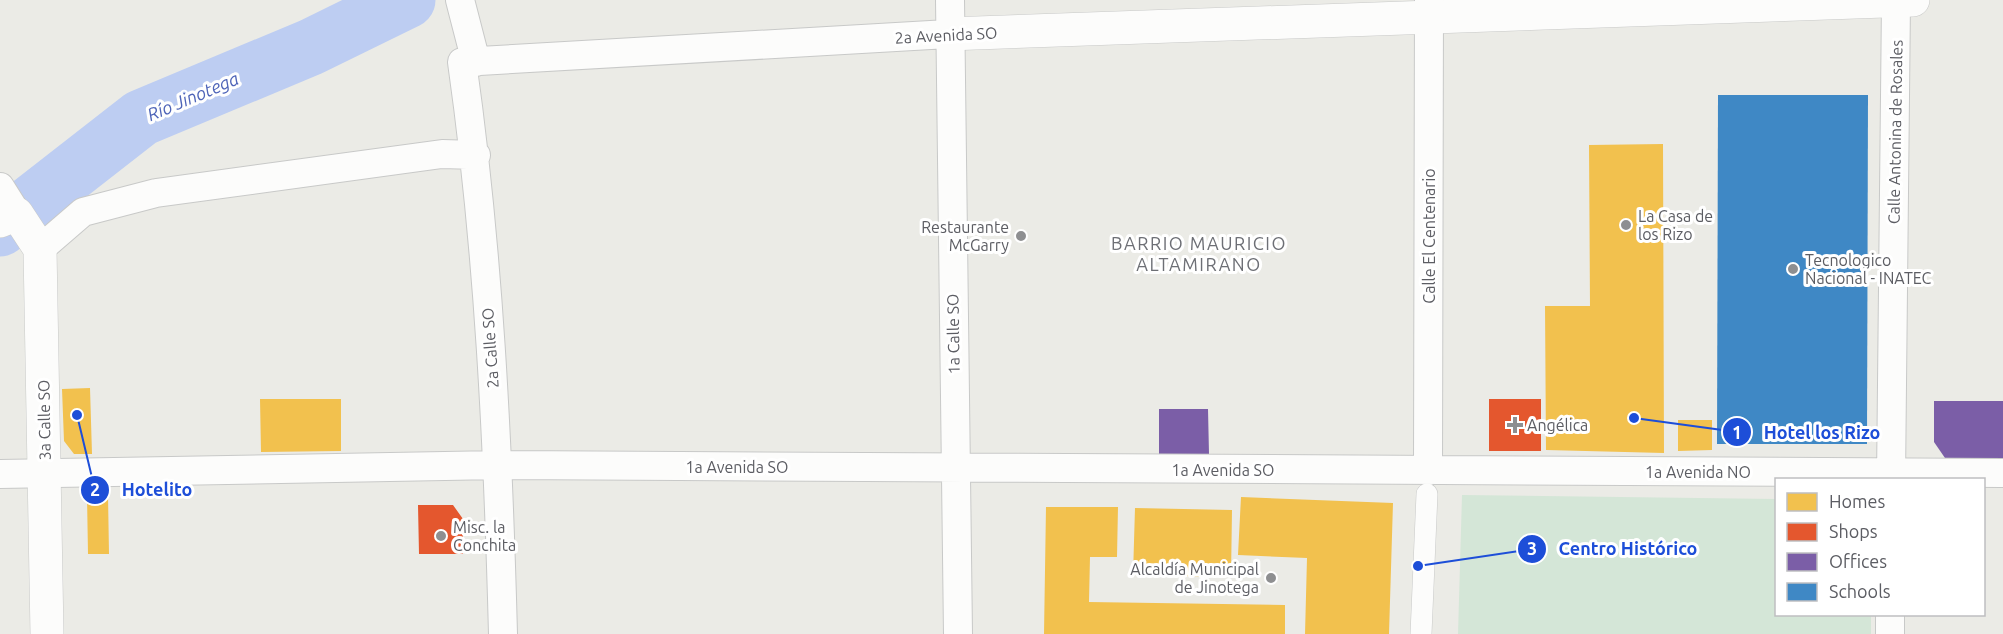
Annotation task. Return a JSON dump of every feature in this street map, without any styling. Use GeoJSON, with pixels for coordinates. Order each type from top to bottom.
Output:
{"type":"FeatureCollection","features":[{"type":"Feature","properties":{"kind":"street","name":"2a Calle SO"},"geometry":{"type":"LineString","coordinates":[[460,0],[468,30],[499,465],[503,634]]}},
{"type":"Feature","properties":{"kind":"street","name":"1a Calle SO"},"geometry":{"type":"LineString","coordinates":[[950,0],[948,34],[958,634]]}},
{"type":"Feature","properties":{"kind":"street","name":"Calle Antonina de Rosales"},"geometry":{"type":"LineString","coordinates":[[1891,476],[1896,0]]}},
{"type":"Feature","properties":{"kind":"street","name":"2a Avenida SO"},"geometry":{"type":"LineString","coordinates":[[469,62],[1430,9],[1913,0]]}},
{"type":"Feature","properties":{"kind":"street","name":"Calle El Centenario"},"geometry":{"type":"LineString","coordinates":[[1427,483],[1430,9]]}},
{"type":"Feature","properties":{"kind":"street"},"geometry":{"type":"LineString","coordinates":[[6,207],[40,249],[83,212],[156,193],[442,154],[476,155]]}},
{"type":"Feature","properties":{"kind":"street","name":"3a Calle SO"},"geometry":{"type":"LineString","coordinates":[[40,249],[47,634]]}},
{"type":"Feature","properties":{"kind":"street","name":"1a Avenida SO"},"geometry":{"type":"LineString","coordinates":[[0,474],[45,475],[499,465],[955,468],[1427,483]]}},
{"type":"Feature","properties":{"kind":"street","name":"1a Avenida NO"},"geometry":{"type":"LineString","coordinates":[[1427,483],[2003,473]]}},
{"type":"Feature","properties":{"kind":"street"},"geometry":{"type":"LineString","coordinates":[[1421,634],[1427,483]]}},
{"type":"Feature","properties":{"kind":"street"},"geometry":{"type":"LineString","coordinates":[[1890,616],[1890,634]]}},
{"type":"Feature","properties":{"kind":"green space"},"geometry":{"type":"Polygon","coordinates":[[[1462,495],[1775,499],[1775,616],[1871,616],[1871,634],[1458,634],[1462,495]]]}},
{"type":"Feature","properties":{"kind":"building: Homes","name":"La Casa de los Rizo"},"geometry":{"type":"Polygon","coordinates":[[[1663,144],[1664,453],[1546,450],[1545,306],[1590,306],[1589,145],[1663,144]]]}},
{"type":"Feature","properties":{"kind":"building: Homes"},"geometry":{"type":"Polygon","coordinates":[[[90,388],[92,454],[74,454],[64,441],[62,389],[90,388]]]}},
{"type":"Feature","properties":{"kind":"building: Homes"},"geometry":{"type":"Polygon","coordinates":[[[260,399],[341,399],[341,451],[261,452],[260,399]]]}},
{"type":"Feature","properties":{"kind":"building: Homes"},"geometry":{"type":"Polygon","coordinates":[[[1678,420],[1712,420],[1712,450],[1678,451],[1678,420]]]}},
{"type":"Feature","properties":{"kind":"building: Homes"},"geometry":{"type":"Polygon","coordinates":[[[108,495],[109,554],[88,554],[87,496],[108,495]]]}},
{"type":"Feature","properties":{"kind":"building: Homes"},"geometry":{"type":"Polygon","coordinates":[[[1241,497],[1393,503],[1389,634],[1305,634],[1307,558],[1238,555],[1241,497]]]}},
{"type":"Feature","properties":{"kind":"building: Homes"},"geometry":{"type":"Polygon","coordinates":[[[1046,507],[1118,507],[1117,557],[1090,557],[1089,602],[1285,605],[1285,634],[1044,634],[1046,507]]]}},
{"type":"Feature","properties":{"kind":"building: Homes"},"geometry":{"type":"Polygon","coordinates":[[[1135,508],[1232,510],[1231,577],[1133,575],[1135,508]]]}},
{"type":"Feature","properties":{"kind":"building: Shops","name":"Angélica"},"geometry":{"type":"Polygon","coordinates":[[[1489,399],[1541,399],[1541,451],[1489,451],[1489,399]]]}},
{"type":"Feature","properties":{"kind":"building: Shops","name":"Misc. la Conchita"},"geometry":{"type":"Polygon","coordinates":[[[418,505],[453,505],[463,519],[463,554],[419,554],[418,505]]]}},
{"type":"Feature","properties":{"kind":"building: Offices"},"geometry":{"type":"Polygon","coordinates":[[[1934,401],[2003,401],[2003,458],[1945,458],[1934,442],[1934,401]]]}},
{"type":"Feature","properties":{"kind":"building: Offices"},"geometry":{"type":"Polygon","coordinates":[[[1159,409],[1208,409],[1209,454],[1159,454],[1159,409]]]}},
{"type":"Feature","properties":{"kind":"building: Schools","name":"Tecnologico Nacional - INATEC"},"geometry":{"type":"Polygon","coordinates":[[[1718,95],[1868,95],[1867,444],[1717,444],[1718,95]]]}},
{"type":"Feature","properties":{"kind":"waterway","name":"Río Jinotega"},"geometry":{"type":"LineString","coordinates":[[0,228],[141,118],[311,47],[407,0]]}},
{"type":"Feature","properties":{"kind":"place","name":"La Casa de los Rizo"},"geometry":{"type":"Point","coordinates":[1626,225]}},
{"type":"Feature","properties":{"kind":"place","name":"Restaurante McGarry"},"geometry":{"type":"Point","coordinates":[1021,236]}},
{"type":"Feature","properties":{"kind":"place","name":"Tecnologico Nacional - INATEC"},"geometry":{"type":"Point","coordinates":[1793,269]}},
{"type":"Feature","properties":{"kind":"place","name":"Hotelito"},"geometry":{"type":"Point","coordinates":[77,415]}},
{"type":"Feature","properties":{"kind":"place","name":"Hotel los Rizo"},"geometry":{"type":"Point","coordinates":[1634,418]}},
{"type":"Feature","properties":{"kind":"place","name":"Angélica"},"geometry":{"type":"Point","coordinates":[1515,425]}},
{"type":"Feature","properties":{"kind":"place","name":"Misc. la Conchita"},"geometry":{"type":"Point","coordinates":[441,536]}},
{"type":"Feature","properties":{"kind":"place","name":"Centro Histórico"},"geometry":{"type":"Point","coordinates":[1418,566]}},
{"type":"Feature","properties":{"kind":"place","name":"Alcaldía Municipal de Jinotega"},"geometry":{"type":"Point","coordinates":[1271,578]}},
{"type":"Feature","properties":{"kind":"district","name":"BARRIO MAURICIO ALTAMIRANO"},"geometry":{"type":"Point","coordinates":[1199,254]}}]}
